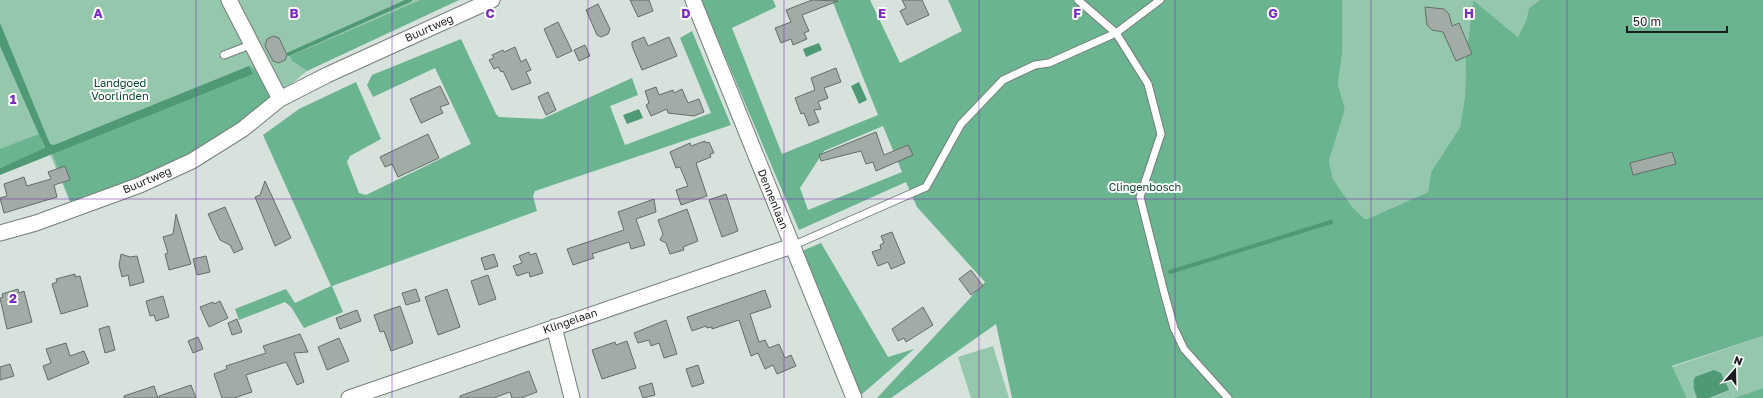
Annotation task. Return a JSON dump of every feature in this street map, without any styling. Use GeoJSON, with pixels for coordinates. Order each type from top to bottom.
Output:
{"type":"FeatureCollection","features":[{"type":"Feature","properties":{"kind":"street"},"geometry":{"type":"LineString","coordinates":[[229,0],[280,99]]}},
{"type":"Feature","properties":{"kind":"street","name":"Buurtweg"},"geometry":{"type":"LineString","coordinates":[[0,233],[36,223],[140,185],[192,161],[243,129],[280,99],[327,75],[492,0]]}},
{"type":"Feature","properties":{"kind":"street","name":"Dennenlaan"},"geometry":{"type":"LineString","coordinates":[[693,0],[854,398]]}},
{"type":"Feature","properties":{"kind":"street","name":"Klingelaan"},"geometry":{"type":"LineString","coordinates":[[349,398],[373,394],[554,327],[792,246]]}},
{"type":"Feature","properties":{"kind":"street"},"geometry":{"type":"LineString","coordinates":[[554,327],[572,398]]}},
{"type":"Feature","properties":{"kind":"lane"},"geometry":{"type":"LineString","coordinates":[[1078,0],[1116,33],[1148,84],[1162,134],[1140,197],[1174,328],[1184,349],[1228,398]]}},
{"type":"Feature","properties":{"kind":"lane"},"geometry":{"type":"LineString","coordinates":[[792,246],[926,187],[961,124],[1004,80],[1035,65],[1049,63],[1116,33],[1160,0]]}},
{"type":"Feature","properties":{"kind":"lane"},"geometry":{"type":"LineString","coordinates":[[224,55],[253,44]]}},
{"type":"Feature","properties":{"kind":"green space","name":"Landgoed Voorlinden"},"geometry":{"type":"Polygon","coordinates":[[[0,0],[420,0],[290,56],[292,61],[307,71],[270,102],[71,204],[41,133],[0,151],[0,0]]]}},
{"type":"Feature","properties":{"kind":"green space"},"geometry":{"type":"Polygon","coordinates":[[[420,0],[459,0],[307,71],[292,61],[290,56],[420,0]]]}},
{"type":"Feature","properties":{"kind":"green space","name":"Clingenbosch"},"geometry":{"type":"Polygon","coordinates":[[[701,0],[773,0],[776,7],[732,28],[782,154],[878,115],[832,0],[870,0],[900,63],[962,31],[948,0],[1342,0],[1342,55],[1338,84],[1345,109],[1329,161],[1333,179],[1353,208],[1365,219],[1367,219],[1428,192],[1431,172],[1460,127],[1465,96],[1466,57],[1473,0],[1518,37],[1526,21],[1529,8],[1540,0],[1763,0],[1763,336],[1672,366],[1687,398],[1012,398],[996,324],[891,398],[877,398],[985,282],[917,207],[906,182],[799,230],[701,0]],[[883,126],[824,151],[800,188],[808,210],[902,172],[883,126]]]}},
{"type":"Feature","properties":{"kind":"green space"},"geometry":{"type":"Polygon","coordinates":[[[1342,0],[1473,0],[1466,57],[1465,96],[1460,127],[1431,172],[1428,192],[1367,219],[1365,219],[1353,208],[1333,179],[1329,161],[1345,109],[1338,84],[1342,55],[1342,0]]]}},
{"type":"Feature","properties":{"kind":"green space"},"geometry":{"type":"Polygon","coordinates":[[[1473,0],[1540,0],[1529,8],[1526,21],[1518,37],[1473,0]]]}},
{"type":"Feature","properties":{"kind":"green space"},"geometry":{"type":"Polygon","coordinates":[[[692,31],[731,125],[535,191],[533,196],[537,211],[332,286],[343,312],[304,328],[291,307],[285,302],[239,320],[235,309],[286,289],[295,303],[331,286],[263,135],[299,109],[356,82],[381,139],[350,156],[347,162],[359,193],[366,195],[471,144],[435,68],[373,97],[367,85],[372,75],[461,39],[496,114],[499,117],[542,119],[632,78],[638,95],[610,106],[625,145],[711,113],[680,38],[692,31]]]}},
{"type":"Feature","properties":{"kind":"green space"},"geometry":{"type":"Polygon","coordinates":[[[249,66],[258,70],[267,87],[271,100],[221,138],[170,166],[71,204],[52,153],[253,74],[249,66]]]}},
{"type":"Feature","properties":{"kind":"green space"},"geometry":{"type":"Polygon","coordinates":[[[39,134],[45,149],[0,168],[0,149],[39,134]]]}},
{"type":"Feature","properties":{"kind":"green space"},"geometry":{"type":"Polygon","coordinates":[[[821,243],[888,357],[914,349],[861,395],[802,251],[821,243]]]}},
{"type":"Feature","properties":{"kind":"green space"},"geometry":{"type":"Polygon","coordinates":[[[1763,336],[1763,388],[1733,398],[1709,398],[1729,390],[1693,383],[1697,398],[1687,398],[1672,367],[1763,336]]]}},
{"type":"Feature","properties":{"kind":"green space"},"geometry":{"type":"Polygon","coordinates":[[[993,346],[1009,398],[971,398],[958,357],[993,346]]]}},
{"type":"Feature","properties":{"kind":"green space"},"geometry":{"type":"Polygon","coordinates":[[[1763,388],[1763,398],[1733,398],[1763,388]]]}},
{"type":"Feature","properties":{"kind":"shaded area"},"geometry":{"type":"Polygon","coordinates":[[[0,23],[50,144],[54,145],[249,66],[253,74],[0,175],[0,168],[45,148],[0,46],[0,23]]]}},
{"type":"Feature","properties":{"kind":"shaded area"},"geometry":{"type":"Polygon","coordinates":[[[819,43],[822,50],[806,57],[803,49],[819,43]]]}},
{"type":"Feature","properties":{"kind":"shaded area"},"geometry":{"type":"Polygon","coordinates":[[[859,82],[867,100],[859,104],[851,86],[859,82]]]}},
{"type":"Feature","properties":{"kind":"shaded area"},"geometry":{"type":"Polygon","coordinates":[[[639,109],[643,118],[627,124],[623,115],[639,109]]]}},
{"type":"Feature","properties":{"kind":"shaded area"},"geometry":{"type":"Polygon","coordinates":[[[1714,370],[1721,373],[1729,390],[1709,398],[1697,398],[1694,388],[1695,377],[1714,370]]]}},
{"type":"Feature","properties":{"kind":"building"},"geometry":{"type":"Polygon","coordinates":[[[630,0],[649,0],[653,11],[638,17],[630,0]]]}},
{"type":"Feature","properties":{"kind":"building"},"geometry":{"type":"Polygon","coordinates":[[[812,0],[838,1],[802,15],[809,31],[804,33],[807,39],[793,45],[791,39],[781,43],[775,28],[791,22],[786,10],[812,0]]]}},
{"type":"Feature","properties":{"kind":"building"},"geometry":{"type":"Polygon","coordinates":[[[902,0],[922,0],[929,15],[907,25],[900,11],[906,8],[902,0]]]}},
{"type":"Feature","properties":{"kind":"building"},"geometry":{"type":"Polygon","coordinates":[[[598,4],[610,29],[608,34],[601,37],[597,35],[586,10],[598,4]]]}},
{"type":"Feature","properties":{"kind":"building"},"geometry":{"type":"Polygon","coordinates":[[[1425,7],[1444,9],[1449,14],[1452,26],[1459,23],[1472,54],[1456,61],[1443,32],[1432,30],[1427,25],[1425,7]]]}},
{"type":"Feature","properties":{"kind":"building"},"geometry":{"type":"Polygon","coordinates":[[[558,22],[572,51],[557,58],[544,29],[558,22]]]}},
{"type":"Feature","properties":{"kind":"building"},"geometry":{"type":"Polygon","coordinates":[[[273,36],[279,38],[287,55],[285,60],[279,63],[273,61],[265,46],[267,39],[273,36]]]}},
{"type":"Feature","properties":{"kind":"building"},"geometry":{"type":"Polygon","coordinates":[[[644,37],[648,46],[669,37],[677,56],[642,70],[632,46],[632,42],[644,37]]]}},
{"type":"Feature","properties":{"kind":"building"},"geometry":{"type":"Polygon","coordinates":[[[585,45],[590,56],[579,61],[574,50],[585,45]]]}},
{"type":"Feature","properties":{"kind":"building"},"geometry":{"type":"Polygon","coordinates":[[[515,47],[521,62],[526,59],[531,70],[526,72],[531,83],[512,90],[503,71],[501,72],[498,67],[494,69],[489,60],[494,58],[492,55],[515,47]]]}},
{"type":"Feature","properties":{"kind":"building"},"geometry":{"type":"Polygon","coordinates":[[[836,68],[841,82],[824,88],[828,98],[818,102],[821,109],[814,110],[819,122],[809,126],[804,113],[801,114],[795,98],[815,90],[811,78],[836,68]]]}},
{"type":"Feature","properties":{"kind":"building"},"geometry":{"type":"Polygon","coordinates":[[[440,86],[449,104],[440,107],[443,113],[421,123],[410,99],[440,86]]]}},
{"type":"Feature","properties":{"kind":"building"},"geometry":{"type":"Polygon","coordinates":[[[656,87],[659,95],[673,90],[674,93],[682,89],[688,103],[699,99],[704,112],[694,116],[668,113],[667,109],[651,116],[646,105],[649,103],[645,91],[656,87]]]}},
{"type":"Feature","properties":{"kind":"building"},"geometry":{"type":"Polygon","coordinates":[[[548,92],[556,110],[546,115],[538,97],[548,92]]]}},
{"type":"Feature","properties":{"kind":"building"},"geometry":{"type":"Polygon","coordinates":[[[876,132],[884,155],[908,145],[913,155],[876,171],[873,162],[866,164],[861,151],[821,161],[819,155],[876,132]]]}},
{"type":"Feature","properties":{"kind":"building"},"geometry":{"type":"Polygon","coordinates":[[[428,134],[439,158],[398,177],[392,164],[385,167],[380,157],[428,134]]]}},
{"type":"Feature","properties":{"kind":"building"},"geometry":{"type":"Polygon","coordinates":[[[705,141],[706,143],[709,142],[714,153],[710,154],[711,157],[696,163],[707,196],[681,205],[676,190],[688,186],[680,167],[676,168],[670,152],[690,143],[691,146],[705,141]]]}},
{"type":"Feature","properties":{"kind":"building"},"geometry":{"type":"Polygon","coordinates":[[[1672,152],[1676,164],[1633,175],[1630,163],[1672,152]]]}},
{"type":"Feature","properties":{"kind":"building"},"geometry":{"type":"Polygon","coordinates":[[[65,166],[70,180],[54,185],[57,197],[4,213],[0,198],[7,196],[4,184],[24,177],[27,186],[51,179],[48,172],[65,166]]]}},
{"type":"Feature","properties":{"kind":"building"},"geometry":{"type":"Polygon","coordinates":[[[265,181],[291,238],[275,246],[255,197],[260,195],[265,181]]]}},
{"type":"Feature","properties":{"kind":"building"},"geometry":{"type":"Polygon","coordinates":[[[726,194],[738,231],[722,237],[709,200],[726,194]]]}},
{"type":"Feature","properties":{"kind":"building"},"geometry":{"type":"Polygon","coordinates":[[[654,199],[656,212],[636,219],[645,245],[631,249],[629,242],[592,254],[594,258],[573,265],[567,249],[624,230],[618,212],[654,199]]]}},
{"type":"Feature","properties":{"kind":"building"},"geometry":{"type":"Polygon","coordinates":[[[225,207],[243,249],[234,253],[230,245],[220,240],[208,214],[225,207]]]}},
{"type":"Feature","properties":{"kind":"building"},"geometry":{"type":"Polygon","coordinates":[[[687,209],[698,241],[683,247],[684,250],[670,254],[666,243],[660,240],[663,234],[658,220],[687,209]]]}},
{"type":"Feature","properties":{"kind":"building"},"geometry":{"type":"Polygon","coordinates":[[[176,214],[191,264],[169,270],[165,254],[168,253],[163,237],[173,234],[176,214]]]}},
{"type":"Feature","properties":{"kind":"building"},"geometry":{"type":"Polygon","coordinates":[[[892,232],[905,263],[891,269],[888,262],[878,266],[872,252],[881,249],[880,245],[884,243],[881,236],[892,232]]]}},
{"type":"Feature","properties":{"kind":"building"},"geometry":{"type":"Polygon","coordinates":[[[529,252],[530,255],[536,253],[543,273],[530,277],[529,272],[517,276],[513,266],[522,263],[519,256],[529,252]]]}},
{"type":"Feature","properties":{"kind":"building"},"geometry":{"type":"Polygon","coordinates":[[[121,254],[130,257],[137,256],[144,282],[130,286],[128,275],[122,277],[119,265],[121,254]]]}},
{"type":"Feature","properties":{"kind":"building"},"geometry":{"type":"Polygon","coordinates":[[[494,254],[498,266],[485,270],[481,258],[494,254]]]}},
{"type":"Feature","properties":{"kind":"building"},"geometry":{"type":"Polygon","coordinates":[[[206,256],[210,272],[197,275],[193,259],[206,256]]]}},
{"type":"Feature","properties":{"kind":"building"},"geometry":{"type":"Polygon","coordinates":[[[971,270],[983,286],[971,295],[959,279],[971,270]]]}},
{"type":"Feature","properties":{"kind":"building"},"geometry":{"type":"Polygon","coordinates":[[[75,274],[75,277],[80,276],[88,306],[61,314],[52,284],[57,282],[56,279],[75,274]]]}},
{"type":"Feature","properties":{"kind":"building"},"geometry":{"type":"Polygon","coordinates":[[[488,275],[496,299],[479,305],[471,281],[488,275]]]}},
{"type":"Feature","properties":{"kind":"building"},"geometry":{"type":"Polygon","coordinates":[[[18,289],[19,293],[24,291],[32,322],[7,329],[0,298],[3,297],[2,294],[18,289]]]}},
{"type":"Feature","properties":{"kind":"building"},"geometry":{"type":"Polygon","coordinates":[[[416,289],[420,301],[406,305],[402,293],[416,289]]]}},
{"type":"Feature","properties":{"kind":"building"},"geometry":{"type":"Polygon","coordinates":[[[447,289],[460,327],[438,335],[425,297],[447,289]]]}},
{"type":"Feature","properties":{"kind":"building"},"geometry":{"type":"Polygon","coordinates":[[[765,290],[771,307],[750,314],[759,342],[765,340],[769,348],[779,344],[785,358],[791,355],[796,366],[777,374],[773,365],[765,369],[758,353],[751,356],[739,320],[712,329],[712,327],[707,328],[706,326],[692,331],[687,317],[765,290]]]}},
{"type":"Feature","properties":{"kind":"building"},"geometry":{"type":"Polygon","coordinates":[[[163,296],[169,317],[156,321],[154,315],[150,316],[146,301],[163,296]]]}},
{"type":"Feature","properties":{"kind":"building"},"geometry":{"type":"Polygon","coordinates":[[[220,301],[228,318],[209,327],[200,307],[220,301]]]}},
{"type":"Feature","properties":{"kind":"building"},"geometry":{"type":"Polygon","coordinates":[[[400,306],[413,343],[391,351],[384,331],[380,332],[374,315],[400,306]]]}},
{"type":"Feature","properties":{"kind":"building"},"geometry":{"type":"Polygon","coordinates":[[[923,307],[933,325],[906,342],[904,338],[898,341],[892,329],[923,307]]]}},
{"type":"Feature","properties":{"kind":"building"},"geometry":{"type":"Polygon","coordinates":[[[357,310],[361,321],[340,329],[336,318],[357,310]]]}},
{"type":"Feature","properties":{"kind":"building"},"geometry":{"type":"Polygon","coordinates":[[[237,319],[242,332],[232,335],[228,323],[237,319]]]}},
{"type":"Feature","properties":{"kind":"building"},"geometry":{"type":"Polygon","coordinates":[[[666,320],[677,354],[664,358],[659,343],[651,346],[649,340],[638,343],[634,333],[666,320]]]}},
{"type":"Feature","properties":{"kind":"building"},"geometry":{"type":"Polygon","coordinates":[[[109,326],[115,350],[105,353],[99,329],[109,326]]]}},
{"type":"Feature","properties":{"kind":"building"},"geometry":{"type":"Polygon","coordinates":[[[300,334],[308,352],[294,353],[304,382],[297,385],[286,362],[246,375],[252,392],[234,398],[222,398],[214,374],[227,369],[226,366],[266,353],[263,346],[300,334]]]}},
{"type":"Feature","properties":{"kind":"building"},"geometry":{"type":"Polygon","coordinates":[[[198,337],[203,349],[193,353],[188,341],[198,337]]]}},
{"type":"Feature","properties":{"kind":"building"},"geometry":{"type":"Polygon","coordinates":[[[339,338],[349,361],[327,370],[318,347],[339,338]]]}},
{"type":"Feature","properties":{"kind":"building"},"geometry":{"type":"Polygon","coordinates":[[[627,341],[636,368],[602,379],[592,350],[615,342],[616,345],[627,341]]]}},
{"type":"Feature","properties":{"kind":"building"},"geometry":{"type":"Polygon","coordinates":[[[66,343],[70,356],[84,351],[89,363],[48,380],[43,366],[51,363],[46,349],[66,343]]]}},
{"type":"Feature","properties":{"kind":"building"},"geometry":{"type":"Polygon","coordinates":[[[10,364],[14,376],[0,380],[0,367],[10,364]]]}},
{"type":"Feature","properties":{"kind":"building"},"geometry":{"type":"Polygon","coordinates":[[[698,365],[704,383],[692,387],[686,369],[698,365]]]}},
{"type":"Feature","properties":{"kind":"building"},"geometry":{"type":"Polygon","coordinates":[[[529,371],[537,392],[521,398],[512,398],[510,392],[494,398],[460,398],[460,396],[529,371]]]}},
{"type":"Feature","properties":{"kind":"building"},"geometry":{"type":"Polygon","coordinates":[[[652,383],[655,395],[643,398],[639,387],[652,383]]]}},
{"type":"Feature","properties":{"kind":"building"},"geometry":{"type":"Polygon","coordinates":[[[191,385],[196,398],[159,398],[159,396],[191,385]]]}},
{"type":"Feature","properties":{"kind":"building"},"geometry":{"type":"Polygon","coordinates":[[[154,386],[158,398],[124,398],[124,396],[154,386]]]}},
{"type":"Feature","properties":{"kind":"waterway"},"geometry":{"type":"LineString","coordinates":[[289,54],[410,0]]}},
{"type":"Feature","properties":{"kind":"waterway"},"geometry":{"type":"LineString","coordinates":[[1170,272],[1331,222]]}}]}
